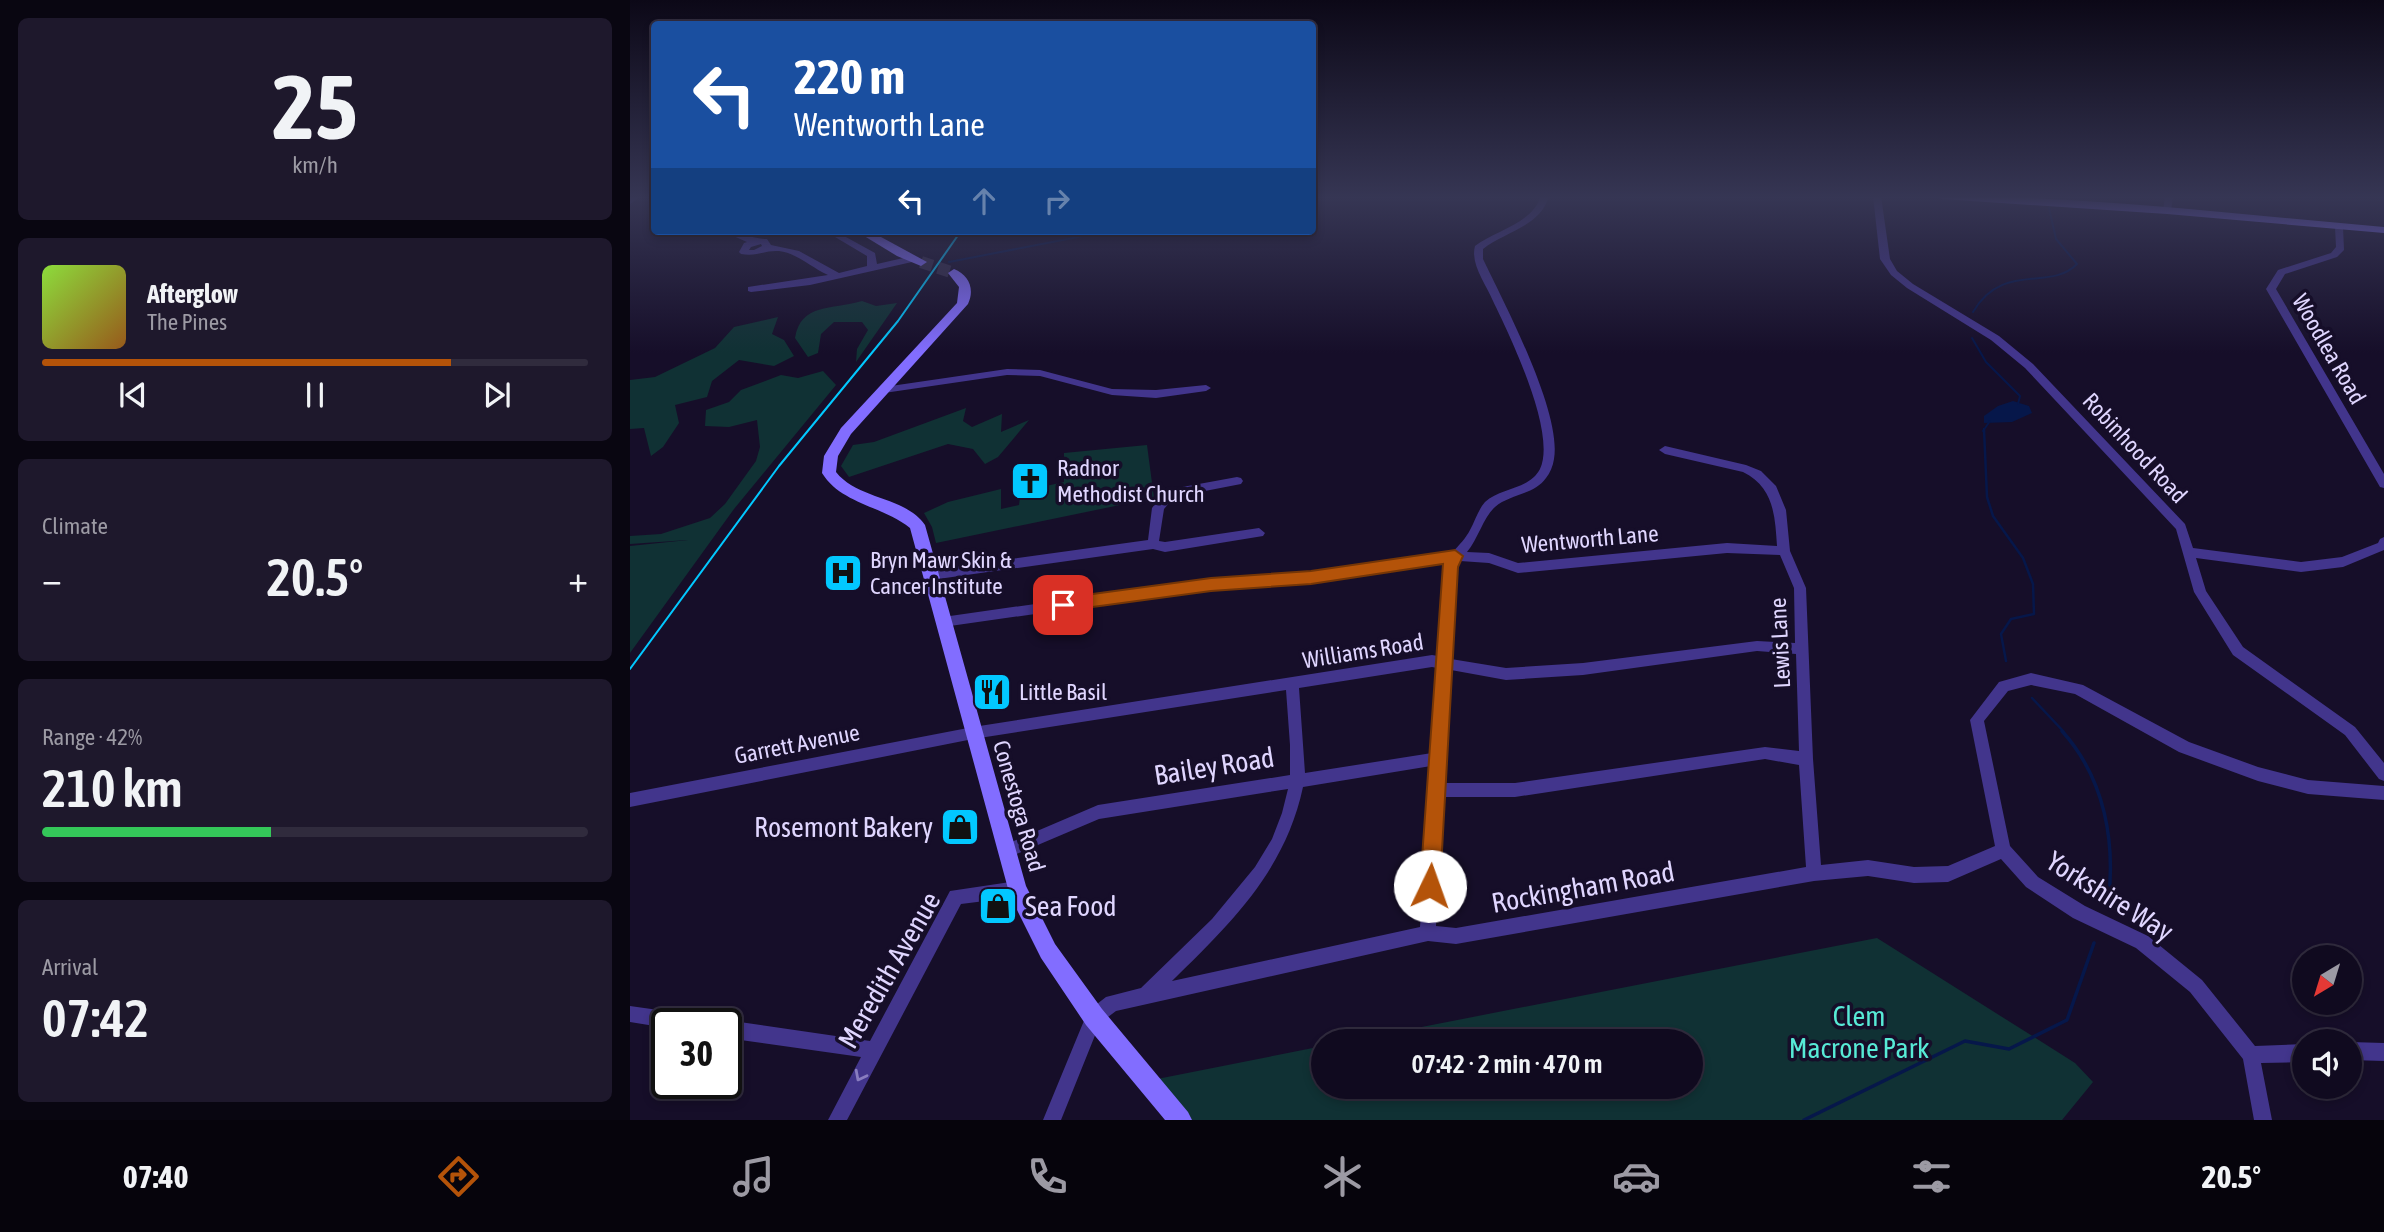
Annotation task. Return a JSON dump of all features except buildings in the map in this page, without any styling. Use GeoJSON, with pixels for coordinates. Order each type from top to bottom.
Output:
{"type":"FeatureCollection","features":[{"type":"Feature","properties":{"kind":"main road"},"geometry":{"type":"LineString","coordinates":[[892,249],[916,260]]}},
{"type":"Feature","properties":{"kind":"main road","name":"Conestoga Road"},"geometry":{"type":"LineString","coordinates":[[954,273],[960,277],[967,296],[837,444],[831,456],[829,473],[837,484],[908,517],[922,535],[943,622],[1017,889],[1048,951],[1094,1017],[1180,1120]]}},
{"type":"Feature","properties":{"kind":"street"},"geometry":{"type":"LineString","coordinates":[[744,248],[744,252],[755,253],[764,248]]}},
{"type":"Feature","properties":{"kind":"street"},"geometry":{"type":"LineString","coordinates":[[769,248],[793,250],[836,275]]}},
{"type":"Feature","properties":{"kind":"street"},"geometry":{"type":"LineString","coordinates":[[860,248],[872,255],[875,266]]}},
{"type":"Feature","properties":{"kind":"street"},"geometry":{"type":"LineString","coordinates":[[1428,933],[1450,567],[1455,556],[1472,537],[1479,519],[1493,502],[1527,488],[1539,479],[1549,456],[1549,442],[1536,393],[1478,259],[1478,248]]}},
{"type":"Feature","properties":{"kind":"street","name":"Robinhood Road"},"geometry":{"type":"LineString","coordinates":[[1884,248],[1885,259],[1895,273],[1910,286],[1995,338],[2029,366],[2181,527],[2200,592],[2238,651],[2350,731],[2384,774]]}},
{"type":"Feature","properties":{"kind":"street","name":"Woodlea Road"},"geometry":{"type":"LineString","coordinates":[[2341,248],[2334,255],[2281,272],[2271,289],[2384,484]]}},
{"type":"Feature","properties":{"kind":"street"},"geometry":{"type":"LineString","coordinates":[[875,266],[892,249]]}},
{"type":"Feature","properties":{"kind":"street"},"geometry":{"type":"LineString","coordinates":[[751,289],[810,282],[875,266],[916,260]]}},
{"type":"Feature","properties":{"kind":"street"},"geometry":{"type":"LineString","coordinates":[[884,390],[1007,372],[1040,373],[1112,392],[1156,394],[1206,388]]}},
{"type":"Feature","properties":{"kind":"street","name":"Lewis Lane"},"geometry":{"type":"LineString","coordinates":[[1665,450],[1757,474],[1772,489],[1780,510],[1784,551],[1800,588],[1806,759],[1814,873]]}},
{"type":"Feature","properties":{"kind":"street"},"geometry":{"type":"LineString","coordinates":[[1153,544],[1158,508],[1170,493],[1237,481]]}},
{"type":"Feature","properties":{"kind":"street"},"geometry":{"type":"LineString","coordinates":[[931,575],[1153,544],[1165,547],[1259,533]]}},
{"type":"Feature","properties":{"kind":"street"},"geometry":{"type":"LineString","coordinates":[[2189,552],[2301,567],[2343,562],[2382,547],[2384,542]]}},
{"type":"Feature","properties":{"kind":"street","name":"Wentworth Lane"},"geometry":{"type":"LineString","coordinates":[[943,622],[1211,584],[1311,577],[1455,556],[1489,558],[1518,568],[1530,568],[1703,550],[1784,551]]}},
{"type":"Feature","properties":{"kind":"street","name":"Williams Road"},"geometry":{"type":"LineString","coordinates":[[973,733],[1432,661],[1506,674],[1583,669],[1757,646],[1803,649]]}},
{"type":"Feature","properties":{"kind":"street"},"geometry":{"type":"LineString","coordinates":[[2003,850],[1977,720],[2004,686],[2031,679],[2078,689],[2184,747],[2258,775],[2308,786],[2384,793]]}},
{"type":"Feature","properties":{"kind":"street"},"geometry":{"type":"LineString","coordinates":[[1146,995],[1221,920],[1268,862],[1286,822],[1297,779],[1292,684]]}},
{"type":"Feature","properties":{"kind":"street","name":"Garrett Avenue"},"geometry":{"type":"LineString","coordinates":[[630,800],[973,733]]}},
{"type":"Feature","properties":{"kind":"street"},"geometry":{"type":"LineString","coordinates":[[1435,790],[1515,790],[1765,753],[1806,759]]}},
{"type":"Feature","properties":{"kind":"street","name":"Bailey Road"},"geometry":{"type":"LineString","coordinates":[[1007,851],[1098,812],[1437,759]]}},
{"type":"Feature","properties":{"kind":"street","name":"Rockingham Road"},"geometry":{"type":"LineString","coordinates":[[1094,1017],[1112,1003],[1428,933],[1456,936],[1814,873],[1868,868],[1914,875],[1948,874],[2003,850]]}},
{"type":"Feature","properties":{"kind":"street","name":"Yorkshire Way"},"geometry":{"type":"LineString","coordinates":[[2003,850],[2032,882],[2079,912],[2142,942],[2196,986],[2251,1055],[2263,1120]]}},
{"type":"Feature","properties":{"kind":"street","name":"Meredith Avenue"},"geometry":{"type":"LineString","coordinates":[[838,1120],[956,897],[1017,889]]}},
{"type":"Feature","properties":{"kind":"street"},"geometry":{"type":"LineString","coordinates":[[630,1014],[651,1017]]}},
{"type":"Feature","properties":{"kind":"street"},"geometry":{"type":"LineString","coordinates":[[1052,1120],[1094,1017]]}},
{"type":"Feature","properties":{"kind":"street"},"geometry":{"type":"LineString","coordinates":[[742,1030],[873,1050]]}},
{"type":"Feature","properties":{"kind":"street"},"geometry":{"type":"LineString","coordinates":[[2362,1051],[2384,1052]]}},
{"type":"Feature","properties":{"kind":"street"},"geometry":{"type":"LineString","coordinates":[[2251,1055],[2292,1053]]}},
{"type":"Feature","properties":{"kind":"green space"},"geometry":{"type":"Polygon","coordinates":[[[862,301],[876,306],[897,303],[856,362],[857,349],[868,330],[862,322],[834,322],[821,334],[818,353],[808,357],[795,338],[804,319],[819,310],[862,301]]]}},
{"type":"Feature","properties":{"kind":"green space"},"geometry":{"type":"Polygon","coordinates":[[[778,317],[772,334],[784,340],[794,356],[774,366],[739,360],[712,381],[707,397],[675,405],[679,423],[663,447],[651,456],[644,428],[630,429],[630,380],[655,377],[715,348],[734,327],[778,317]]]}},
{"type":"Feature","properties":{"kind":"green space"},"geometry":{"type":"Polygon","coordinates":[[[823,371],[836,385],[734,509],[630,653],[630,546],[688,540],[630,544],[630,536],[661,534],[710,518],[725,504],[756,461],[760,447],[757,420],[729,427],[705,426],[706,410],[729,402],[741,390],[781,375],[798,378],[823,371]]]}},
{"type":"Feature","properties":{"kind":"green space"},"geometry":{"type":"Polygon","coordinates":[[[966,408],[963,421],[972,427],[1002,414],[1001,432],[1029,420],[998,457],[985,464],[973,449],[948,444],[849,477],[841,466],[853,445],[874,442],[966,408]]]}},
{"type":"Feature","properties":{"kind":"green space"},"geometry":{"type":"Polygon","coordinates":[[[1147,445],[1154,498],[936,543],[932,527],[924,513],[948,502],[1001,489],[1001,509],[1019,505],[1020,497],[1046,492],[1046,486],[1064,482],[1064,453],[1147,445]]]}},
{"type":"Feature","properties":{"kind":"green space","name":"Clem Macrone Park"},"geometry":{"type":"Polygon","coordinates":[[[1877,938],[2075,1063],[2093,1082],[2062,1120],[1180,1120],[1147,1081],[1311,1048],[1311,1099],[1703,1099],[1703,1029],[1411,1029],[1877,938]]]}},
{"type":"Feature","properties":{"kind":"shaded area"},"geometry":{"type":"Polygon","coordinates":[[[2013,401],[2029,406],[2032,413],[2012,422],[1984,423],[1984,416],[1998,406],[2013,401]]]}},
{"type":"Feature","properties":{"kind":"waterway"},"geometry":{"type":"LineString","coordinates":[[949,262],[1020,248]]}},
{"type":"Feature","properties":{"kind":"waterway"},"geometry":{"type":"LineString","coordinates":[[1973,312],[1985,296],[1998,287],[2066,272],[2077,264],[2064,248]]}},
{"type":"Feature","properties":{"kind":"waterway"},"geometry":{"type":"LineString","coordinates":[[1972,338],[1986,362],[2020,396],[2018,404]]}},
{"type":"Feature","properties":{"kind":"waterway"},"geometry":{"type":"LineString","coordinates":[[1984,430],[1990,421]]}},
{"type":"Feature","properties":{"kind":"waterway"},"geometry":{"type":"LineString","coordinates":[[1984,430],[1987,497],[1993,516],[2023,558],[2033,584],[2034,614],[2011,619],[2001,634],[2006,661]]}},
{"type":"Feature","properties":{"kind":"waterway"},"geometry":{"type":"LineString","coordinates":[[2032,698],[2064,732]]}},
{"type":"Feature","properties":{"kind":"waterway"},"geometry":{"type":"LineString","coordinates":[[2062,731],[2088,770],[2104,812],[2110,858],[2108,905]]}},
{"type":"Feature","properties":{"kind":"waterway"},"geometry":{"type":"LineString","coordinates":[[1804,1120],[1965,1041],[2009,1049],[2067,1020],[2094,943]]}},
{"type":"Feature","properties":{"kind":"tunnel"},"geometry":{"type":"LineString","coordinates":[[921,262],[954,273]]}},
{"type":"Feature","properties":{"kind":"tram line"},"geometry":{"type":"LineString","coordinates":[[630,669],[779,466],[898,321],[949,248]]}},
{"type":"Feature","properties":{"kind":"place","name":"Radnor Methodist Church"},"geometry":{"type":"Point","coordinates":[1030,481]}},
{"type":"Feature","properties":{"kind":"place","name":"Bryn Mawr Skin & Cancer Institute"},"geometry":{"type":"Point","coordinates":[843,573]}},
{"type":"Feature","properties":{"kind":"place","name":"Little Basil"},"geometry":{"type":"Point","coordinates":[992,692]}},
{"type":"Feature","properties":{"kind":"place","name":"Rosemont Bakery"},"geometry":{"type":"Point","coordinates":[960,827]}},
{"type":"Feature","properties":{"kind":"place","name":"Sea Food"},"geometry":{"type":"Point","coordinates":[998,906]}},
{"type":"Feature","properties":{"kind":"route"},"geometry":{"type":"LineString","coordinates":[[1063,605],[1211,584],[1311,577],[1455,556],[1450,567],[1430,886]]}}]}
